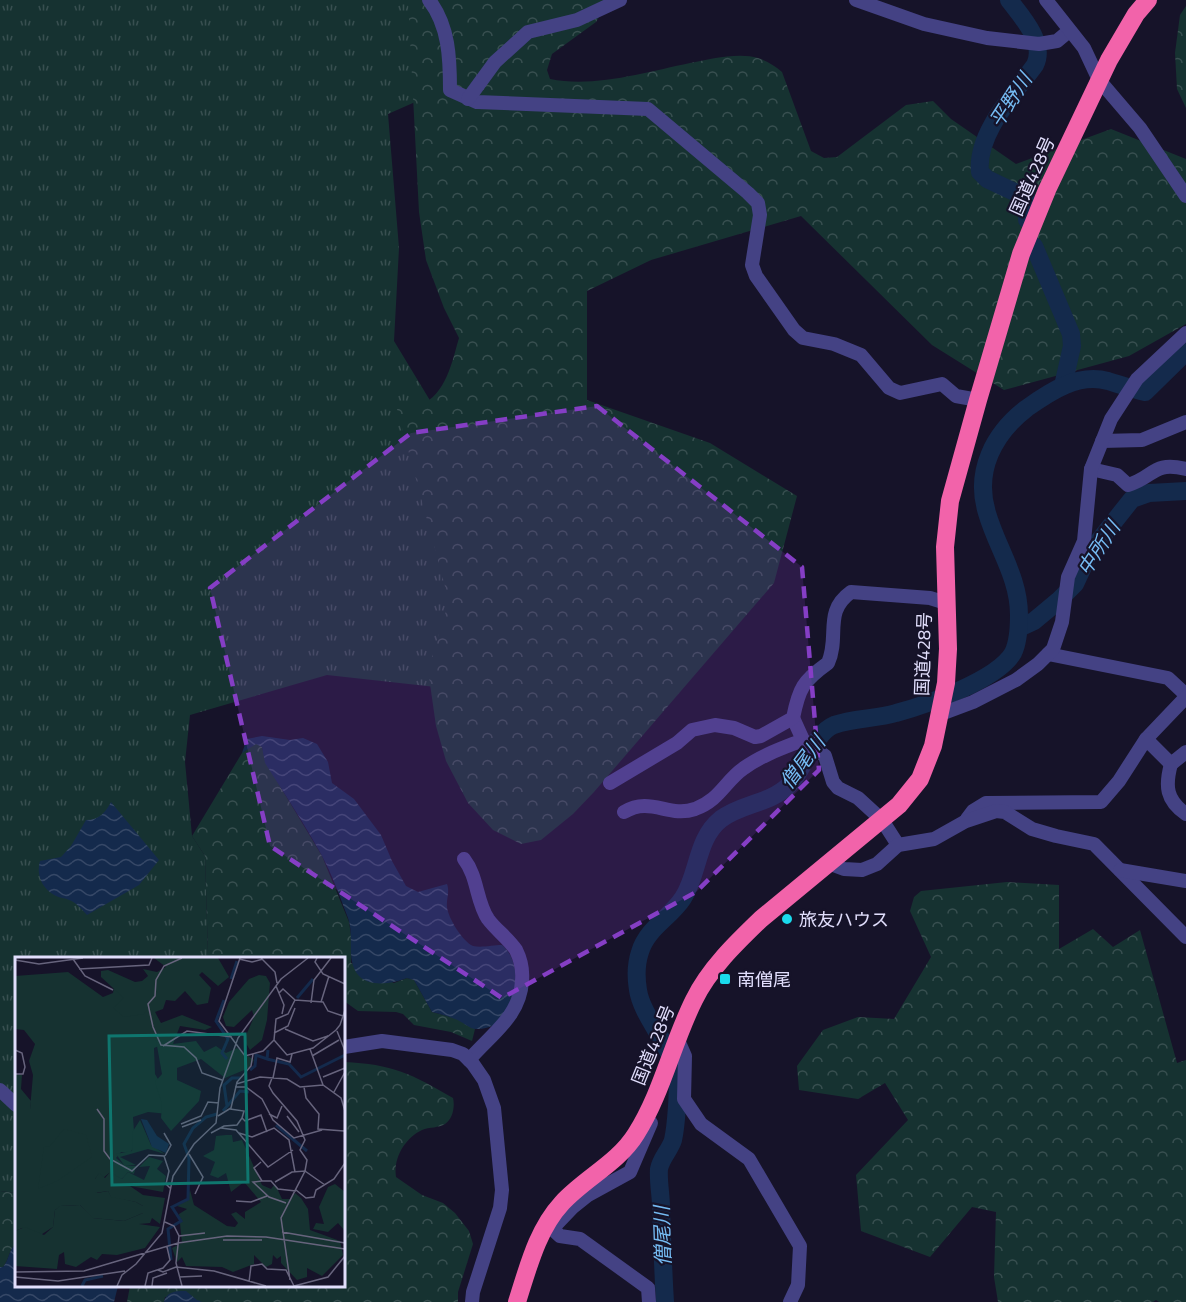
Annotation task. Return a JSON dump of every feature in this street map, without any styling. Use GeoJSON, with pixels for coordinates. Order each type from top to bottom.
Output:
{"type":"FeatureCollection","features":[{"type":"Feature","properties":{"kind":"highway","name":"国道428号"},"geometry":{"type":"LineString","coordinates":[[517,1302],[539,1238],[550,1227],[562,1203],[617,1157],[634,1138],[660,1087],[695,998],[724,958],[761,919],[899,805],[920,779],[933,746],[944,699],[948,649],[945,547],[950,501],[978,400],[1029,233],[1047,190],[1122,36],[1148,0]]}},
{"type":"Feature","properties":{"kind":"street"},"geometry":{"type":"LineString","coordinates":[[429,0],[443,23],[446,35],[450,90],[477,102],[648,109],[758,203],[760,215],[752,265],[756,276],[794,330],[803,338],[834,344],[861,356],[889,388],[900,393],[942,384],[956,396],[978,400]]}},
{"type":"Feature","properties":{"kind":"street"},"geometry":{"type":"LineString","coordinates":[[468,99],[495,62],[528,32],[577,20],[620,0]]}},
{"type":"Feature","properties":{"kind":"street"},"geometry":{"type":"LineString","coordinates":[[856,0],[924,24],[987,38],[1039,44],[1057,41],[1069,31]]}},
{"type":"Feature","properties":{"kind":"street"},"geometry":{"type":"LineString","coordinates":[[1046,0],[1084,48],[1099,80],[1140,128],[1186,196]]}},
{"type":"Feature","properties":{"kind":"street"},"geometry":{"type":"LineString","coordinates":[[944,699],[973,702],[1016,680],[1038,664],[1053,648],[1062,622],[1068,577],[1084,541],[1091,469],[1111,419],[1137,379],[1186,333]]}},
{"type":"Feature","properties":{"kind":"street"},"geometry":{"type":"LineString","coordinates":[[1102,441],[1142,440],[1186,422]]}},
{"type":"Feature","properties":{"kind":"street"},"geometry":{"type":"LineString","coordinates":[[1091,469],[1116,475],[1128,485],[1139,482],[1156,468],[1173,466],[1186,469]]}},
{"type":"Feature","properties":{"kind":"street"},"geometry":{"type":"LineString","coordinates":[[898,845],[882,820],[858,798],[838,788],[833,782],[825,756],[803,740],[793,718],[803,685],[828,663],[831,656],[835,612],[837,603],[844,597],[851,592],[861,592],[930,598],[946,603]]}},
{"type":"Feature","properties":{"kind":"street"},"geometry":{"type":"LineString","coordinates":[[966,821],[973,810],[986,803],[1101,802],[1119,781],[1146,740],[1186,696],[1168,678],[1048,654]]}},
{"type":"Feature","properties":{"kind":"street"},"geometry":{"type":"LineString","coordinates":[[610,783],[677,743],[692,730],[715,725],[734,728],[755,737],[793,718]]}},
{"type":"Feature","properties":{"kind":"street"},"geometry":{"type":"LineString","coordinates":[[624,812],[635,806],[643,805],[681,812],[695,809],[718,796],[735,775],[746,766],[803,740]]}},
{"type":"Feature","properties":{"kind":"street"},"geometry":{"type":"LineString","coordinates":[[1146,740],[1171,764]]}},
{"type":"Feature","properties":{"kind":"street"},"geometry":{"type":"LineString","coordinates":[[1186,752],[1171,764],[1168,792],[1170,800],[1186,814]]}},
{"type":"Feature","properties":{"kind":"street"},"geometry":{"type":"LineString","coordinates":[[828,863],[844,869],[862,870],[878,864],[898,845],[934,839],[966,821],[996,811],[1005,812],[1032,829],[1094,844],[1186,937]]}},
{"type":"Feature","properties":{"kind":"street"},"geometry":{"type":"LineString","coordinates":[[464,859],[474,875],[488,919],[509,940],[522,965],[521,994],[514,1009],[504,1025],[483,1042],[469,1060]]}},
{"type":"Feature","properties":{"kind":"street"},"geometry":{"type":"LineString","coordinates":[[1120,870],[1186,881]]}},
{"type":"Feature","properties":{"kind":"street"},"geometry":{"type":"LineString","coordinates":[[345,1047],[382,1041],[452,1050],[463,1054],[484,1080],[494,1108],[502,1190],[500,1208],[473,1292],[472,1302]]}},
{"type":"Feature","properties":{"kind":"street"},"geometry":{"type":"LineString","coordinates":[[677,1043],[685,1056],[684,1099],[701,1124],[748,1159],[800,1246],[798,1285],[790,1302]]}},
{"type":"Feature","properties":{"kind":"street"},"geometry":{"type":"LineString","coordinates":[[0,1090],[15,1104]]}},
{"type":"Feature","properties":{"kind":"street"},"geometry":{"type":"LineString","coordinates":[[550,1227],[560,1236],[580,1239],[648,1288],[649,1302]]}},
{"type":"Feature","properties":{"kind":"highlighted area"},"geometry":{"type":"Polygon","coordinates":[[[597,406],[802,567],[819,770],[696,892],[502,998],[270,846],[210,588],[411,433],[597,406]]]}},
{"type":"Feature","properties":{"kind":"green space"},"geometry":{"type":"Polygon","coordinates":[[[0,0],[462,0],[449,87],[388,114],[399,248],[394,341],[457,445],[499,694],[327,675],[190,715],[185,762],[192,836],[205,856],[208,955],[207,957],[15,957],[15,1193],[0,1191],[0,0]]]}},
{"type":"Feature","properties":{"kind":"green space"},"geometry":{"type":"Polygon","coordinates":[[[408,0],[609,0],[596,22],[552,54],[547,70],[550,79],[584,82],[724,57],[758,58],[782,72],[811,151],[824,158],[837,157],[906,105],[933,101],[951,119],[1016,164],[1111,129],[1186,159],[1186,324],[1129,356],[1004,390],[932,345],[801,216],[651,260],[587,291],[587,400],[710,443],[797,496],[774,583],[573,814],[541,840],[521,844],[493,830],[468,803],[446,761],[436,726],[428,670],[449,601],[397,409],[420,405],[436,394],[447,377],[459,338],[444,308],[426,260],[419,212],[408,0]]]}},
{"type":"Feature","properties":{"kind":"green space"},"geometry":{"type":"Polygon","coordinates":[[[1186,6],[1186,108],[1177,89],[1175,53],[1180,15],[1186,6]]]}},
{"type":"Feature","properties":{"kind":"green space"},"geometry":{"type":"Polygon","coordinates":[[[256,743],[262,747],[266,763],[322,856],[349,922],[352,941],[351,963],[394,983],[407,978],[414,980],[432,1012],[455,1018],[475,1029],[472,1041],[451,1032],[414,1025],[403,1014],[396,1012],[358,1011],[345,1002],[345,957],[207,957],[205,856],[192,836],[242,753],[256,743]]]}},
{"type":"Feature","properties":{"kind":"green space"},"geometry":{"type":"Polygon","coordinates":[[[1007,882],[1059,885],[1059,949],[1093,929],[1113,947],[1140,930],[1177,1063],[1186,1060],[1186,1302],[1156,1300],[1153,1302],[998,1302],[994,1277],[996,1212],[972,1207],[930,1257],[861,1231],[856,1175],[908,1120],[885,1083],[858,1099],[799,1090],[797,1066],[823,1030],[858,1017],[894,1019],[931,957],[910,911],[914,897],[921,891],[1007,882]]]}},
{"type":"Feature","properties":{"kind":"green space"},"geometry":{"type":"Polygon","coordinates":[[[345,1062],[389,1068],[413,1077],[453,1098],[453,1112],[448,1122],[422,1130],[410,1138],[401,1149],[396,1163],[396,1177],[422,1195],[443,1203],[455,1213],[469,1231],[473,1244],[458,1292],[458,1302],[202,1302],[165,1297],[164,1302],[127,1302],[130,1287],[345,1287],[345,1062]]]}},
{"type":"Feature","properties":{"kind":"green space"},"geometry":{"type":"Polygon","coordinates":[[[0,1191],[15,1193],[15,1245],[3,1267],[0,1267],[0,1191]]]}},
{"type":"Feature","properties":{"kind":"water"},"geometry":{"type":"Polygon","coordinates":[[[262,736],[290,740],[303,738],[317,744],[328,762],[332,783],[354,799],[381,835],[406,886],[418,892],[447,884],[448,912],[465,940],[476,947],[502,945],[510,955],[515,967],[516,981],[509,1009],[501,1020],[490,1027],[473,1029],[458,1020],[432,1012],[414,980],[407,978],[389,983],[376,983],[359,976],[352,963],[348,918],[321,854],[265,763],[262,747],[256,744],[242,753],[247,739],[262,736]]]}},
{"type":"Feature","properties":{"kind":"water"},"geometry":{"type":"Polygon","coordinates":[[[111,802],[159,860],[139,885],[87,915],[74,902],[56,896],[47,890],[41,881],[40,861],[61,857],[71,846],[86,820],[95,819],[101,815],[111,802]]]}},
{"type":"Feature","properties":{"kind":"water"},"geometry":{"type":"Polygon","coordinates":[[[15,1245],[15,1287],[118,1287],[114,1302],[0,1302],[0,1267],[5,1264],[15,1245]]]}},
{"type":"Feature","properties":{"kind":"water"},"geometry":{"type":"Polygon","coordinates":[[[186,1291],[202,1302],[164,1302],[170,1294],[186,1291]]]}},
{"type":"Feature","properties":{"kind":"waterway","name":"平野川"},"geometry":{"type":"LineString","coordinates":[[1009,0],[1031,31],[1038,57],[1035,65],[990,129],[980,158],[980,172],[987,179],[1027,200],[1027,220]]}},
{"type":"Feature","properties":{"kind":"waterway","name":"平野川"},"geometry":{"type":"LineString","coordinates":[[1034,246],[1071,334],[1072,346],[1063,386]]}},
{"type":"Feature","properties":{"kind":"waterway","name":"僧尾川"},"geometry":{"type":"LineString","coordinates":[[665,1302],[659,1169],[673,1140],[678,1083],[674,1065],[645,1011],[638,990],[637,966],[643,944],[683,898],[702,846],[713,827],[729,814],[765,800],[789,785],[827,729],[841,723],[896,713],[942,698],[992,673],[1013,653],[1018,630],[1018,601],[1012,575],[987,513],[983,482],[985,468],[996,441],[1015,418],[1055,390],[1086,379],[1108,381],[1145,392],[1186,352]]}},
{"type":"Feature","properties":{"kind":"waterway","name":"中所川"},"geometry":{"type":"LineString","coordinates":[[1019,628],[1034,621],[1075,584],[1090,552],[1132,499],[1149,493],[1186,491]]}},
{"type":"Feature","properties":{"kind":"place","name":"旅友ハウス"},"geometry":{"type":"Point","coordinates":[787,919]}},
{"type":"Feature","properties":{"kind":"place","name":"南僧尾"},"geometry":{"type":"Point","coordinates":[725,979]}}]}
